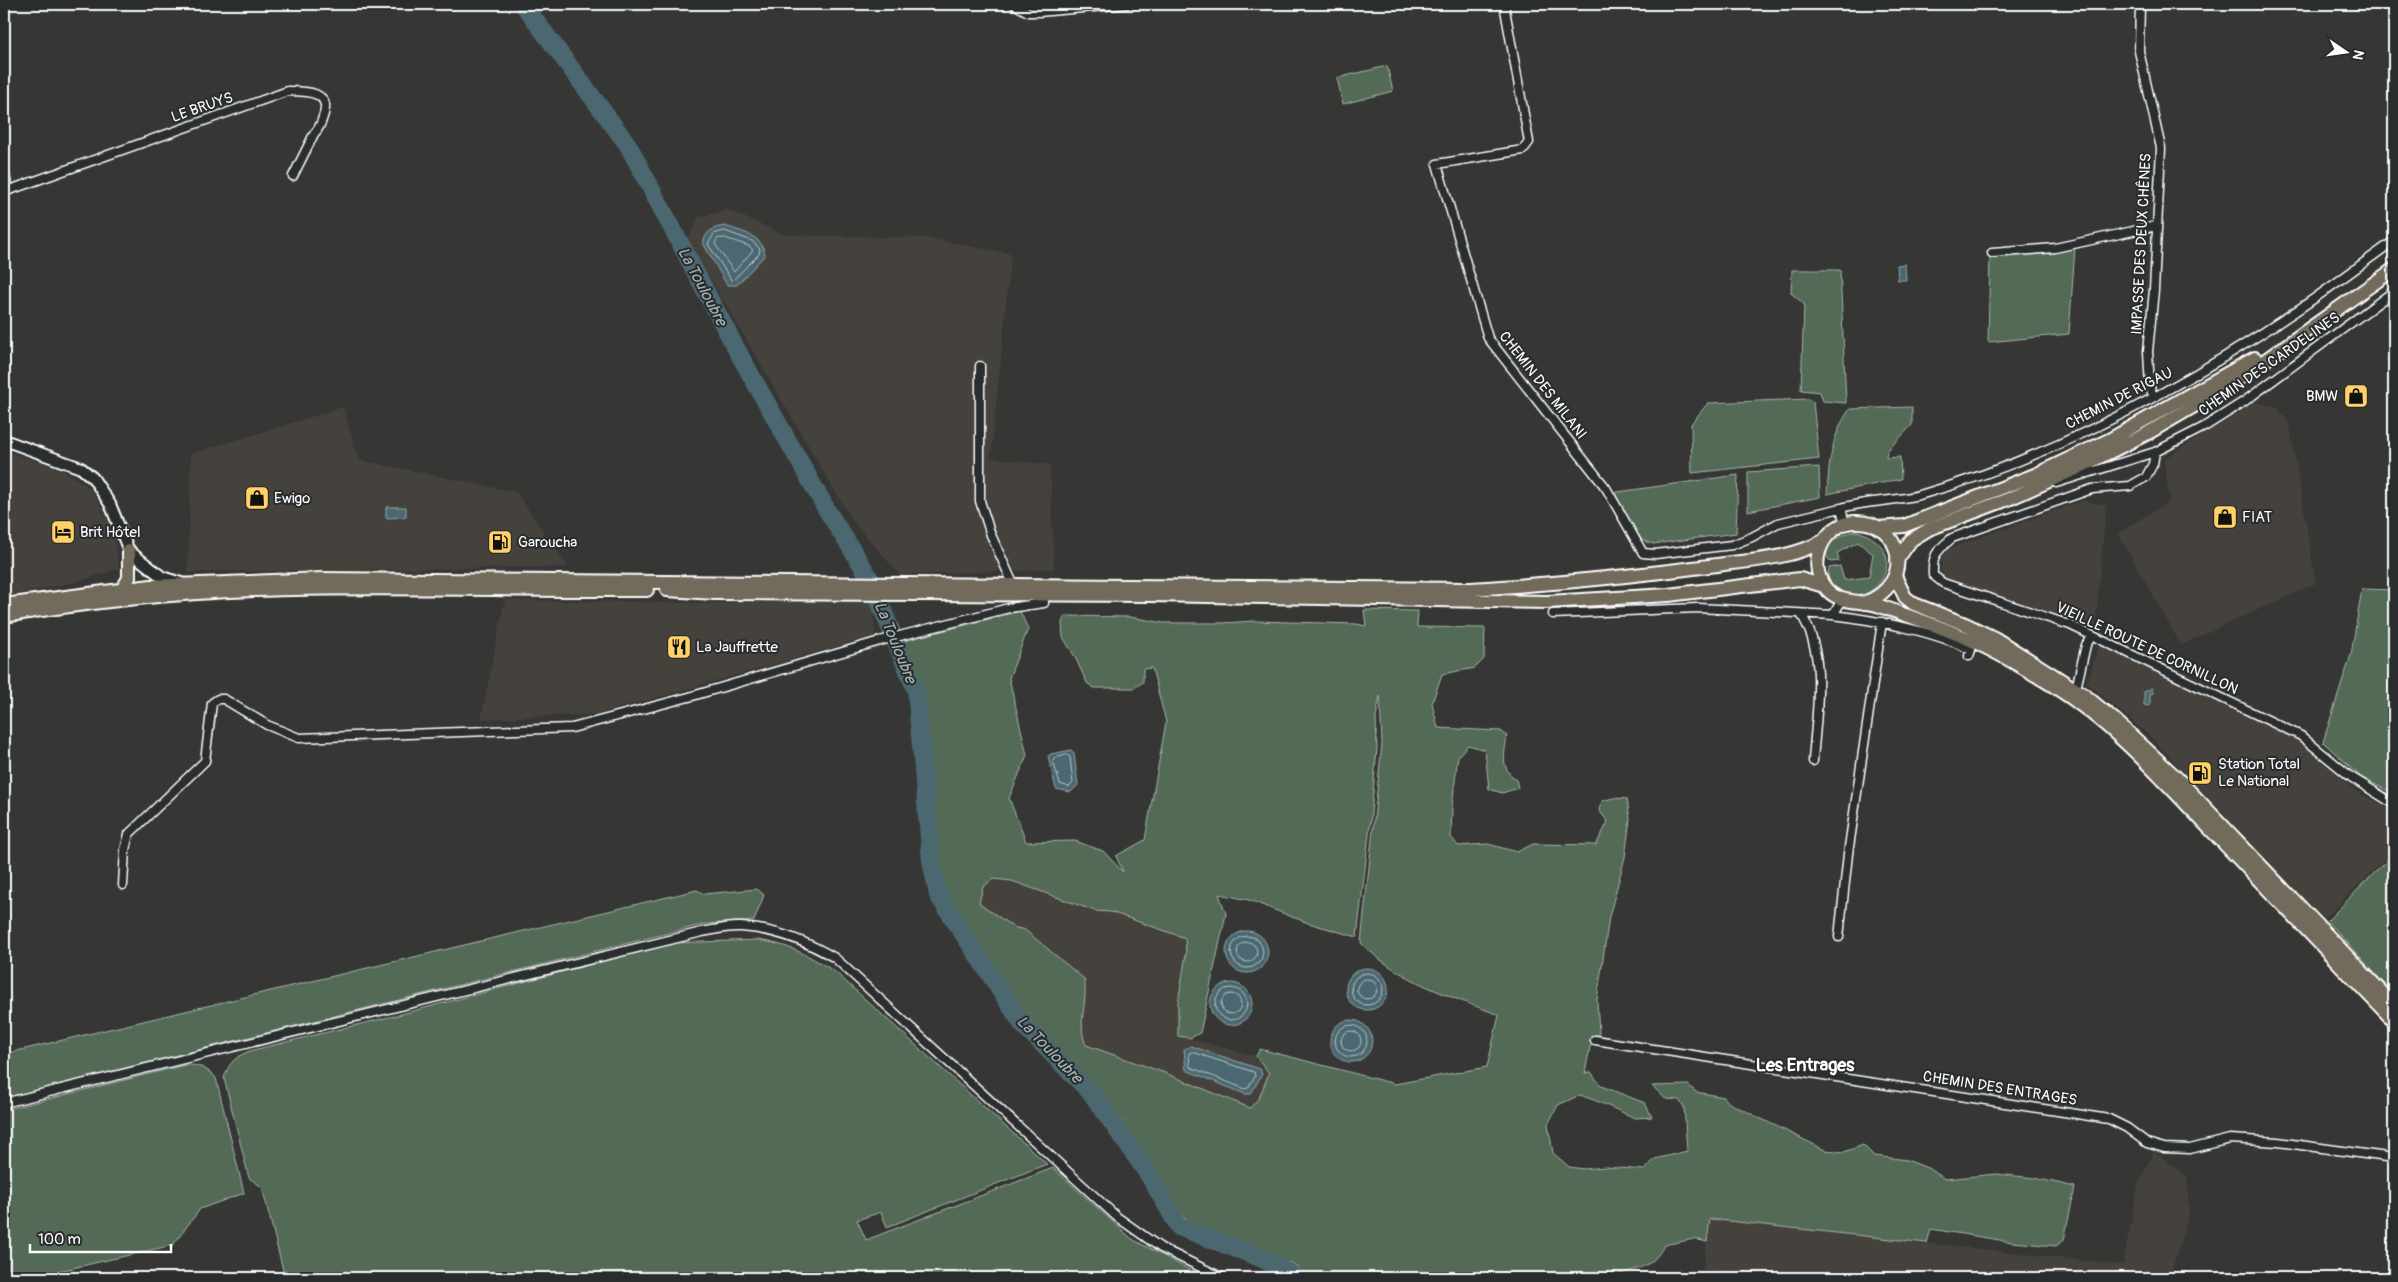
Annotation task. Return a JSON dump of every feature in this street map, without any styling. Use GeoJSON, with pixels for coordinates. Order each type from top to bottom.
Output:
{"type":"FeatureCollection","features":[{"type":"Feature","properties":{"kind":"main road"},"geometry":{"type":"LineString","coordinates":[[1897,560],[1911,540],[1929,529],[2011,498],[2078,468],[2148,433],[2230,385],[2394,269]]}},
{"type":"Feature","properties":{"kind":"main road"},"geometry":{"type":"LineString","coordinates":[[1878,528],[1904,526],[2037,474],[2118,435],[2286,341],[2300,336]]}},
{"type":"Feature","properties":{"kind":"main road"},"geometry":{"type":"LineString","coordinates":[[4,616],[63,606],[184,594],[321,588],[1471,589],[1638,576],[1800,553],[1823,541],[1836,528],[1845,524],[1862,522],[1878,528],[1892,541],[1897,560],[1895,576],[1888,588],[1877,598],[1864,603]]}},
{"type":"Feature","properties":{"kind":"main road"},"geometry":{"type":"LineString","coordinates":[[1823,541],[1818,552],[1817,564],[1824,586]]}},
{"type":"Feature","properties":{"kind":"main road"},"geometry":{"type":"LineString","coordinates":[[123,588],[129,578],[129,551]]}},
{"type":"Feature","properties":{"kind":"main road"},"geometry":{"type":"LineString","coordinates":[[1895,576],[1905,597],[1914,604],[1965,624],[1996,639],[2117,722],[2178,779],[2394,1005]]}},
{"type":"Feature","properties":{"kind":"main road"},"geometry":{"type":"LineString","coordinates":[[4,605],[123,588],[322,579],[856,589]]}},
{"type":"Feature","properties":{"kind":"main road"},"geometry":{"type":"LineString","coordinates":[[1043,590],[1149,595],[1547,602],[1668,595],[1800,579],[1824,586],[1842,600],[1876,605],[1979,644],[2074,694],[2138,754],[2394,1021]]}},
{"type":"Feature","properties":{"kind":"main road"},"geometry":{"type":"LineString","coordinates":[[63,606],[76,601],[143,592],[151,586]]}},
{"type":"Feature","properties":{"kind":"street"},"geometry":{"type":"LineString","coordinates":[[1014,4],[1028,12],[1127,4]]}},
{"type":"Feature","properties":{"kind":"street","name":"CHEMIN DES MILANI"},"geometry":{"type":"LineString","coordinates":[[1504,4],[1529,142],[1523,150],[1437,164],[1488,338],[1606,488],[1643,553],[1655,554],[1732,545],[1778,523],[1841,508]]}},
{"type":"Feature","properties":{"kind":"street","name":"IMPASSE DES DEUX CHÊNES"},"geometry":{"type":"LineString","coordinates":[[2140,4],[2139,51],[2161,148],[2154,290],[2148,350],[2150,388],[2154,397]]}},
{"type":"Feature","properties":{"kind":"street","name":"LE BRUYS"},"geometry":{"type":"LineString","coordinates":[[6,191],[288,91],[304,91],[319,95],[324,100],[326,109],[318,130],[293,176]]}},
{"type":"Feature","properties":{"kind":"street"},"geometry":{"type":"LineString","coordinates":[[4,170],[6,191]]}},
{"type":"Feature","properties":{"kind":"street"},"geometry":{"type":"LineString","coordinates":[[1992,253],[2055,248],[2156,226]]}},
{"type":"Feature","properties":{"kind":"street","name":"CHEMIN DE RIGAU"},"geometry":{"type":"LineString","coordinates":[[1841,508],[1857,503],[1902,499],[1923,494],[2001,467],[2052,446],[2154,397],[2208,368],[2298,310],[2394,241]]}},
{"type":"Feature","properties":{"kind":"street","name":"CHEMIN DES CARDELINES"},"geometry":{"type":"LineString","coordinates":[[2011,498],[2155,452],[2204,427],[2281,375],[2394,291]]}},
{"type":"Feature","properties":{"kind":"street"},"geometry":{"type":"LineString","coordinates":[[980,366],[980,501],[991,535],[1015,590]]}},
{"type":"Feature","properties":{"kind":"street"},"geometry":{"type":"LineString","coordinates":[[4,440],[81,468],[93,478],[110,504],[129,551],[162,577],[184,584]]}},
{"type":"Feature","properties":{"kind":"street","name":"VIEILLE ROUTE DE CORNILLON"},"geometry":{"type":"LineString","coordinates":[[2155,452],[2153,464],[2146,477],[2130,486],[2092,489],[1952,538],[1938,550],[1932,560],[1933,575],[1943,582],[2070,625],[2301,736],[2351,777],[2394,804]]}},
{"type":"Feature","properties":{"kind":"street"},"geometry":{"type":"LineString","coordinates":[[1841,508],[1845,524]]}},
{"type":"Feature","properties":{"kind":"street"},"geometry":{"type":"LineString","coordinates":[[150,569],[151,586]]}},
{"type":"Feature","properties":{"kind":"street"},"geometry":{"type":"LineString","coordinates":[[123,885],[125,850],[129,834],[204,761],[212,703],[218,699],[224,699],[267,725],[299,738],[572,728],[689,697],[880,641],[1009,608],[1044,603],[1043,590]]}},
{"type":"Feature","properties":{"kind":"street"},"geometry":{"type":"LineString","coordinates":[[1833,615],[1842,600]]}},
{"type":"Feature","properties":{"kind":"street"},"geometry":{"type":"LineString","coordinates":[[1553,614],[1698,608],[1833,615],[1882,622],[1962,646],[1970,650],[1969,656]]}},
{"type":"Feature","properties":{"kind":"street"},"geometry":{"type":"LineString","coordinates":[[1802,614],[1810,628],[1818,662],[1813,761]]}},
{"type":"Feature","properties":{"kind":"street"},"geometry":{"type":"LineString","coordinates":[[1838,937],[1848,854],[1882,622]]}},
{"type":"Feature","properties":{"kind":"street"},"geometry":{"type":"LineString","coordinates":[[2074,694],[2086,645],[2092,636]]}},
{"type":"Feature","properties":{"kind":"street"},"geometry":{"type":"LineString","coordinates":[[4,1103],[702,932],[739,927],[789,936],[812,945],[835,958],[1117,1217],[1161,1248],[1223,1278]]}},
{"type":"Feature","properties":{"kind":"street","name":"CHEMIN DES ENTRAGES"},"geometry":{"type":"LineString","coordinates":[[1595,1040],[2109,1119],[2127,1128],[2147,1143],[2164,1148],[2190,1149],[2230,1139],[2278,1142],[2394,1158]]}},
{"type":"Feature","properties":{"kind":"shaded area"},"geometry":{"type":"Polygon","coordinates":[[[728,210],[785,235],[927,238],[1011,254],[991,458],[1050,465],[1054,569],[900,575],[852,520],[688,240],[699,217],[728,210]]]}},
{"type":"Feature","properties":{"kind":"shaded area","name":"FIAT"},"geometry":{"type":"Polygon","coordinates":[[[2256,402],[2278,408],[2289,423],[2316,583],[2181,645],[2118,533],[2170,501],[2164,459],[2256,402]]]}},
{"type":"Feature","properties":{"kind":"shaded area"},"geometry":{"type":"Polygon","coordinates":[[[343,407],[358,460],[516,492],[568,567],[188,572],[191,454],[343,407]]]}},
{"type":"Feature","properties":{"kind":"shaded area"},"geometry":{"type":"Polygon","coordinates":[[[4,451],[59,468],[91,489],[113,529],[119,568],[87,579],[4,597],[4,451]]]}},
{"type":"Feature","properties":{"kind":"shaded area"},"geometry":{"type":"Polygon","coordinates":[[[2082,501],[2106,505],[2095,629],[1940,580],[1943,551],[2082,501]]]}},
{"type":"Feature","properties":{"kind":"shaded area"},"geometry":{"type":"Polygon","coordinates":[[[505,600],[702,603],[873,601],[875,636],[598,714],[481,719],[505,600]]]}},
{"type":"Feature","properties":{"kind":"shaded area"},"geometry":{"type":"Polygon","coordinates":[[[2100,644],[2296,739],[2360,794],[2394,810],[2394,850],[2324,919],[2149,735],[2087,683],[2100,644]]]}},
{"type":"Feature","properties":{"kind":"shaded area"},"geometry":{"type":"Polygon","coordinates":[[[993,879],[1012,881],[1095,911],[1111,912],[1185,938],[1186,954],[1178,1003],[1178,1036],[1256,1056],[1270,1073],[1259,1099],[1250,1108],[1165,1073],[1086,1045],[1081,1032],[1086,987],[1084,979],[1025,930],[1013,927],[979,902],[983,887],[993,879]]]}},
{"type":"Feature","properties":{"kind":"shaded area"},"geometry":{"type":"Polygon","coordinates":[[[2154,1152],[2187,1176],[2189,1213],[2169,1278],[1791,1278],[1703,1270],[1710,1219],[2123,1265],[2138,1185],[2154,1152]]]}},
{"type":"Feature","properties":{"kind":"green space"},"geometry":{"type":"Polygon","coordinates":[[[1387,66],[1393,91],[1343,104],[1337,78],[1387,66]]]}},
{"type":"Feature","properties":{"kind":"green space"},"geometry":{"type":"Polygon","coordinates":[[[2075,247],[2069,334],[1988,342],[1990,256],[2044,253],[2075,247]]]}},
{"type":"Feature","properties":{"kind":"green space"},"geometry":{"type":"Polygon","coordinates":[[[1792,270],[1840,270],[1846,403],[1823,401],[1820,392],[1801,390],[1804,304],[1791,293],[1792,270]]]}},
{"type":"Feature","properties":{"kind":"green space"},"geometry":{"type":"Polygon","coordinates":[[[1808,399],[1813,402],[1819,459],[1692,473],[1691,424],[1708,403],[1808,399]]]}},
{"type":"Feature","properties":{"kind":"green space"},"geometry":{"type":"Polygon","coordinates":[[[1912,407],[1912,425],[1887,451],[1886,458],[1900,457],[1901,479],[1827,494],[1832,450],[1839,429],[1850,409],[1912,407]]]}},
{"type":"Feature","properties":{"kind":"green space"},"geometry":{"type":"Polygon","coordinates":[[[1819,467],[1820,497],[1748,511],[1748,472],[1819,467]]]}},
{"type":"Feature","properties":{"kind":"green space"},"geometry":{"type":"Polygon","coordinates":[[[1738,475],[1736,533],[1653,544],[1642,540],[1611,493],[1738,475]]]}},
{"type":"Feature","properties":{"kind":"green space"},"geometry":{"type":"Polygon","coordinates":[[[1857,531],[1876,540],[1885,553],[1887,566],[1882,579],[1874,589],[1862,595],[1848,595],[1835,588],[1831,583],[1828,576],[1829,568],[1840,566],[1844,580],[1869,577],[1873,554],[1858,542],[1837,553],[1839,561],[1831,562],[1826,551],[1833,541],[1839,537],[1857,531]]]}},
{"type":"Feature","properties":{"kind":"green space"},"geometry":{"type":"Polygon","coordinates":[[[2362,589],[2394,590],[2394,794],[2361,777],[2323,742],[2351,655],[2362,589]]]}},
{"type":"Feature","properties":{"kind":"green space"},"geometry":{"type":"Polygon","coordinates":[[[1364,610],[1418,611],[1417,627],[1485,628],[1484,659],[1475,668],[1442,674],[1432,703],[1438,728],[1501,731],[1507,736],[1504,754],[1505,765],[1507,770],[1516,779],[1518,788],[1502,793],[1489,789],[1485,750],[1468,745],[1458,756],[1452,806],[1451,837],[1458,846],[1488,844],[1517,852],[1533,844],[1596,845],[1608,822],[1599,810],[1602,801],[1613,798],[1627,799],[1630,819],[1625,857],[1609,917],[1597,1000],[1599,1033],[1590,1047],[1585,1073],[1591,1072],[1601,1086],[1645,1103],[1652,1117],[1635,1118],[1580,1095],[1558,1105],[1548,1124],[1553,1153],[1569,1167],[1645,1170],[1655,1159],[1687,1151],[1684,1107],[1679,1100],[1666,1099],[1652,1086],[1688,1085],[1696,1092],[1724,1097],[1729,1103],[1825,1150],[1844,1152],[1863,1145],[1874,1156],[1907,1160],[1930,1169],[1945,1179],[1996,1174],[2035,1178],[2075,1187],[2064,1240],[2056,1246],[2012,1242],[1931,1229],[1927,1243],[1710,1219],[1707,1242],[1694,1239],[1664,1245],[1654,1260],[1641,1267],[1609,1278],[1312,1278],[1292,1263],[1274,1260],[1188,1223],[1173,1203],[1121,1120],[1025,1014],[976,948],[941,887],[928,794],[928,756],[922,685],[900,642],[1020,611],[1028,629],[1009,678],[1027,755],[1009,798],[1026,842],[1075,841],[1103,851],[1123,872],[1116,856],[1145,840],[1166,722],[1152,668],[1143,669],[1143,682],[1134,688],[1094,688],[1087,683],[1063,637],[1062,622],[1065,616],[1130,617],[1164,623],[1254,621],[1356,624],[1366,626],[1364,610]],[[1380,696],[1376,717],[1377,748],[1370,825],[1357,937],[1308,923],[1249,900],[1219,894],[1226,914],[1200,1033],[1190,1038],[1178,1036],[1178,1003],[1186,954],[1185,938],[1111,912],[1095,911],[1012,881],[993,879],[983,887],[979,903],[1013,927],[1025,930],[1084,979],[1085,996],[1082,1028],[1086,1045],[1165,1073],[1250,1108],[1259,1098],[1269,1073],[1256,1056],[1260,1049],[1395,1084],[1487,1067],[1499,1015],[1444,994],[1408,977],[1392,968],[1361,943],[1382,744],[1380,696]]]}},
{"type":"Feature","properties":{"kind":"green space"},"geometry":{"type":"Polygon","coordinates":[[[2394,853],[2394,994],[2327,921],[2394,853]]]}},
{"type":"Feature","properties":{"kind":"green space"},"geometry":{"type":"Polygon","coordinates":[[[757,889],[764,895],[754,921],[705,924],[4,1098],[4,1054],[697,890],[704,894],[757,889]]]}},
{"type":"Feature","properties":{"kind":"green space"},"geometry":{"type":"Polygon","coordinates":[[[758,940],[798,951],[834,971],[1047,1164],[887,1227],[881,1212],[857,1220],[866,1240],[1053,1168],[1132,1239],[1186,1268],[1210,1278],[285,1278],[262,1187],[249,1178],[224,1078],[231,1063],[242,1054],[672,943],[758,940]]]}},
{"type":"Feature","properties":{"kind":"green space"},"geometry":{"type":"Polygon","coordinates":[[[185,1065],[194,1065],[202,1068],[216,1078],[244,1193],[200,1209],[173,1245],[29,1278],[4,1278],[4,1110],[185,1065]]]}},
{"type":"Feature","properties":{"kind":"water"},"geometry":{"type":"Polygon","coordinates":[[[725,226],[751,235],[760,243],[765,255],[737,285],[727,285],[703,243],[706,235],[711,230],[725,226]]]}},
{"type":"Feature","properties":{"kind":"water"},"geometry":{"type":"Polygon","coordinates":[[[1905,264],[1906,280],[1898,280],[1897,265],[1905,264]]]}},
{"type":"Feature","properties":{"kind":"water"},"geometry":{"type":"Polygon","coordinates":[[[386,507],[406,507],[406,517],[386,518],[386,507]]]}},
{"type":"Feature","properties":{"kind":"water"},"geometry":{"type":"Polygon","coordinates":[[[2152,688],[2153,693],[2150,694],[2150,706],[2144,705],[2144,692],[2152,688]]]}},
{"type":"Feature","properties":{"kind":"water"},"geometry":{"type":"Polygon","coordinates":[[[1071,750],[1074,753],[1078,785],[1071,792],[1056,789],[1048,756],[1071,750]]]}},
{"type":"Feature","properties":{"kind":"water"},"geometry":{"type":"Polygon","coordinates":[[[1243,931],[1251,931],[1262,937],[1268,952],[1262,967],[1251,973],[1243,973],[1232,967],[1226,956],[1226,948],[1232,937],[1243,931]]]}},
{"type":"Feature","properties":{"kind":"water"},"geometry":{"type":"Polygon","coordinates":[[[1363,968],[1371,968],[1382,974],[1388,989],[1382,1004],[1371,1010],[1363,1010],[1352,1004],[1346,993],[1346,985],[1352,974],[1363,968]]]}},
{"type":"Feature","properties":{"kind":"water"},"geometry":{"type":"Polygon","coordinates":[[[1227,983],[1235,983],[1246,989],[1252,1004],[1246,1019],[1235,1025],[1227,1025],[1216,1019],[1210,1008],[1210,1000],[1216,989],[1227,983]]]}},
{"type":"Feature","properties":{"kind":"water"},"geometry":{"type":"Polygon","coordinates":[[[1347,1020],[1355,1020],[1366,1026],[1372,1041],[1366,1056],[1355,1062],[1347,1062],[1336,1056],[1330,1045],[1330,1037],[1336,1026],[1347,1020]]]}},
{"type":"Feature","properties":{"kind":"water"},"geometry":{"type":"Polygon","coordinates":[[[1191,1046],[1260,1069],[1262,1074],[1251,1094],[1245,1094],[1186,1070],[1184,1049],[1191,1046]]]}},
{"type":"Feature","properties":{"kind":"waterway","name":"La Touloubre"},"geometry":{"type":"LineString","coordinates":[[523,4],[628,145],[739,354],[828,512],[868,575],[916,690],[931,860],[938,895],[1023,1025],[1092,1094],[1148,1174],[1179,1227],[1263,1259],[1298,1278]]}},
{"type":"Feature","properties":{"kind":"place","name":"BMW"},"geometry":{"type":"Point","coordinates":[2356,396]}},
{"type":"Feature","properties":{"kind":"place","name":"Ewigo"},"geometry":{"type":"Point","coordinates":[257,498]}},
{"type":"Feature","properties":{"kind":"place","name":"FIAT"},"geometry":{"type":"Point","coordinates":[2225,517]}},
{"type":"Feature","properties":{"kind":"place","name":"Brit Hôtel"},"geometry":{"type":"Point","coordinates":[63,532]}},
{"type":"Feature","properties":{"kind":"place","name":"Garoucha"},"geometry":{"type":"Point","coordinates":[500,542]}},
{"type":"Feature","properties":{"kind":"place","name":"La Jauffrette"},"geometry":{"type":"Point","coordinates":[679,647]}},
{"type":"Feature","properties":{"kind":"place","name":"Station Total Le National"},"geometry":{"type":"Point","coordinates":[2200,773]}},
{"type":"Feature","properties":{"kind":"district","name":"Les Entrages"},"geometry":{"type":"Point","coordinates":[1805,1065]}}]}
